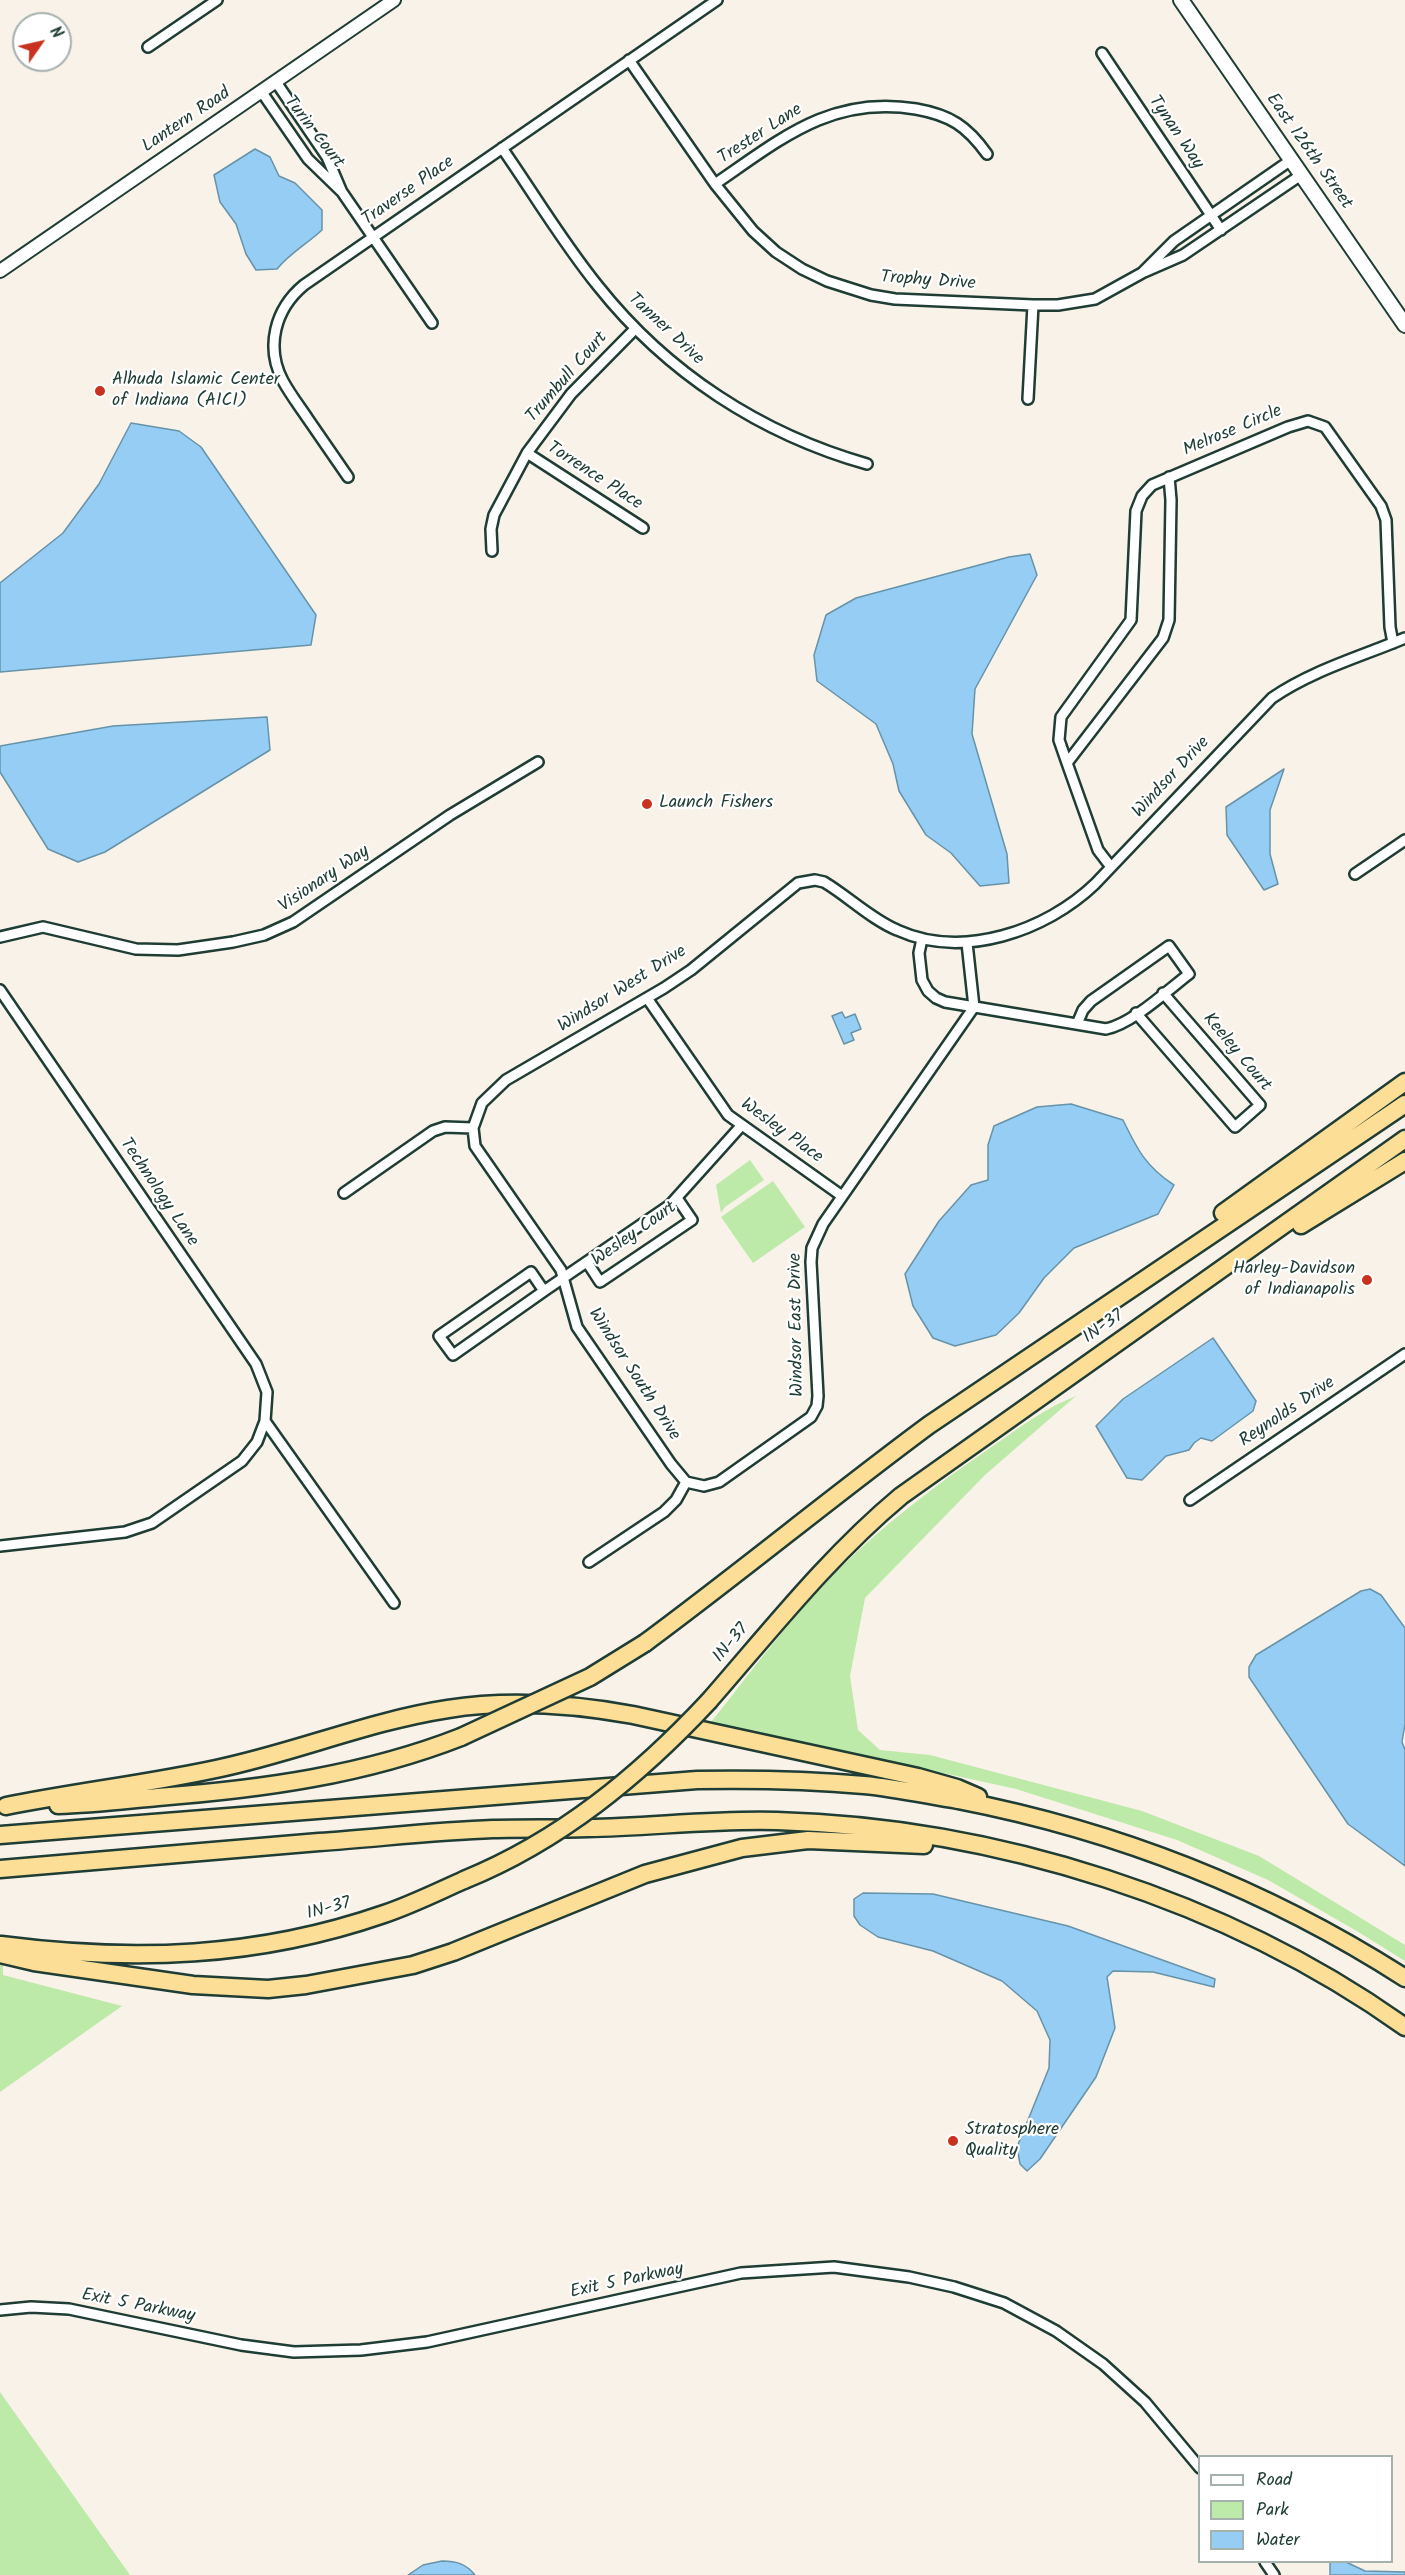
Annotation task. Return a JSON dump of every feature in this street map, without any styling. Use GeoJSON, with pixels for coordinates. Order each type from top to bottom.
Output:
{"type":"FeatureCollection","features":[{"type":"Feature","properties":{"kind":"highway"},"geometry":{"type":"LineString","coordinates":[[1124,1293],[1195,1233],[1405,1082]]}},
{"type":"Feature","properties":{"kind":"highway","name":"IN-37"},"geometry":{"type":"LineString","coordinates":[[3,1806],[78,1804],[298,1782],[399,1759],[461,1737],[590,1677],[645,1642],[713,1593],[874,1465],[1405,1104]]}},
{"type":"Feature","properties":{"kind":"highway","name":"IN-37"},"geometry":{"type":"LineString","coordinates":[[0,1945],[117,1956],[244,1948],[326,1932],[386,1914],[523,1852],[576,1820],[610,1795],[677,1734],[710,1701],[812,1581],[868,1523],[949,1461],[1405,1139]]}},
{"type":"Feature","properties":{"kind":"highway"},"geometry":{"type":"LineString","coordinates":[[1194,1288],[1405,1161]]}},
{"type":"Feature","properties":{"kind":"highway"},"geometry":{"type":"LineString","coordinates":[[3,1806],[216,1769],[395,1720],[447,1709],[545,1703],[588,1707],[633,1715],[918,1777],[957,1788],[1009,1810]]}},
{"type":"Feature","properties":{"kind":"highway"},"geometry":{"type":"LineString","coordinates":[[0,1835],[697,1780],[759,1779],[865,1785],[1009,1810],[1089,1831],[1205,1872],[1320,1927],[1405,1978]]}},
{"type":"Feature","properties":{"kind":"highway"},"geometry":{"type":"LineString","coordinates":[[0,1869],[491,1829],[591,1828],[688,1822],[781,1821],[844,1825],[902,1832],[1002,1850],[1110,1880],[1187,1909],[1312,1969],[1405,2027]]}},
{"type":"Feature","properties":{"kind":"highway"},"geometry":{"type":"LineString","coordinates":[[0,1954],[34,1962],[193,1985],[268,1989],[306,1985],[360,1977],[443,1955],[673,1865],[742,1848],[808,1840],[956,1846],[1187,1909]]}},
{"type":"Feature","properties":{"kind":"main road","name":"East 126th Street"},"geometry":{"type":"LineString","coordinates":[[1181,0],[1405,325]]}},
{"type":"Feature","properties":{"kind":"street"},"geometry":{"type":"LineString","coordinates":[[148,47],[216,0]]}},
{"type":"Feature","properties":{"kind":"street","name":"Lantern Road"},"geometry":{"type":"LineString","coordinates":[[0,271],[394,0]]}},
{"type":"Feature","properties":{"kind":"street","name":"Traverse Place"},"geometry":{"type":"LineString","coordinates":[[348,477],[283,382],[276,361],[274,338],[281,312],[294,293],[717,0]]}},
{"type":"Feature","properties":{"kind":"street","name":"Tynan Way"},"geometry":{"type":"LineString","coordinates":[[1102,53],[1221,230]]}},
{"type":"Feature","properties":{"kind":"street","name":"Trophy Drive"},"geometry":{"type":"LineString","coordinates":[[629,60],[735,211],[765,242],[789,261],[827,281],[871,295],[895,299],[1033,305],[1086,302],[1106,295],[1142,273],[1183,255],[1301,175]]}},
{"type":"Feature","properties":{"kind":"street","name":"Turin Court"},"geometry":{"type":"LineString","coordinates":[[276,82],[327,157],[342,192],[432,323]]}},
{"type":"Feature","properties":{"kind":"street","name":"Turin Court"},"geometry":{"type":"LineString","coordinates":[[261,92],[308,159],[327,180],[342,192]]}},
{"type":"Feature","properties":{"kind":"street","name":"Trester Lane"},"geometry":{"type":"LineString","coordinates":[[715,184],[806,124],[835,112],[866,107],[906,108],[945,117],[969,131],[987,154]]}},
{"type":"Feature","properties":{"kind":"street","name":"Tanner Drive"},"geometry":{"type":"LineString","coordinates":[[501,148],[581,265],[635,329],[680,369],[752,417],[840,457],[867,464]]}},
{"type":"Feature","properties":{"kind":"street","name":"Trophy Drive"},"geometry":{"type":"LineString","coordinates":[[1142,273],[1174,241],[1291,160]]}},
{"type":"Feature","properties":{"kind":"street"},"geometry":{"type":"LineString","coordinates":[[1028,399],[1033,305]]}},
{"type":"Feature","properties":{"kind":"street","name":"Trumbull Court"},"geometry":{"type":"LineString","coordinates":[[492,551],[491,529],[494,515],[527,453],[571,394],[635,329]]}},
{"type":"Feature","properties":{"kind":"street","name":"Melrose Circle"},"geometry":{"type":"LineString","coordinates":[[1111,867],[1098,850],[1059,740],[1061,717],[1131,620],[1136,510],[1146,489],[1169,477],[1301,422],[1316,422],[1325,427],[1385,514],[1390,627],[1393,643]]}},
{"type":"Feature","properties":{"kind":"street","name":"Torrence Place"},"geometry":{"type":"LineString","coordinates":[[527,453],[643,528]]}},
{"type":"Feature","properties":{"kind":"street","name":"Melrose Circle"},"geometry":{"type":"LineString","coordinates":[[1067,763],[1163,638],[1166,630],[1169,620],[1171,522],[1169,477]]}},
{"type":"Feature","properties":{"kind":"street","name":"Windsor Drive"},"geometry":{"type":"LineString","coordinates":[[967,943],[1003,935],[1043,920],[1078,899],[1272,698],[1294,683],[1319,671],[1405,638]]}},
{"type":"Feature","properties":{"kind":"street","name":"Visionary Way"},"geometry":{"type":"LineString","coordinates":[[0,937],[43,927],[137,949],[178,950],[233,942],[280,929],[459,810],[538,762]]}},
{"type":"Feature","properties":{"kind":"street"},"geometry":{"type":"LineString","coordinates":[[1355,874],[1405,840]]}},
{"type":"Feature","properties":{"kind":"street","name":"Windsor West Drive"},"geometry":{"type":"LineString","coordinates":[[473,1128],[482,1103],[506,1080],[691,970],[786,891],[806,880],[824,882],[896,930],[922,939],[967,943]]}},
{"type":"Feature","properties":{"kind":"street"},"geometry":{"type":"LineString","coordinates":[[922,939],[919,953],[922,980],[928,991],[945,1002],[1106,1029],[1113,1028],[1136,1013],[1189,974],[1169,946],[1091,1001],[1077,1024]]}},
{"type":"Feature","properties":{"kind":"street"},"geometry":{"type":"LineString","coordinates":[[967,943],[974,1007]]}},
{"type":"Feature","properties":{"kind":"street","name":"Technology Lane"},"geometry":{"type":"LineString","coordinates":[[0,990],[256,1364],[267,1392],[265,1421],[257,1442],[242,1461],[152,1523],[124,1532],[0,1546]]}},
{"type":"Feature","properties":{"kind":"street","name":"Keeley Court"},"geometry":{"type":"LineString","coordinates":[[1136,1013],[1235,1127],[1260,1105],[1163,993]]}},
{"type":"Feature","properties":{"kind":"street","name":"Wesley Place"},"geometry":{"type":"LineString","coordinates":[[647,998],[722,1108],[741,1126],[842,1196]]}},
{"type":"Feature","properties":{"kind":"street","name":"Windsor East Drive"},"geometry":{"type":"LineString","coordinates":[[686,1482],[704,1486],[719,1482],[812,1417],[817,1407],[818,1396],[812,1248],[817,1233],[974,1007]]}},
{"type":"Feature","properties":{"kind":"street","name":"Wesley Court"},"geometry":{"type":"LineString","coordinates":[[544,1291],[531,1272],[439,1336],[453,1355],[587,1262],[677,1198],[741,1126]]}},
{"type":"Feature","properties":{"kind":"street"},"geometry":{"type":"LineString","coordinates":[[345,1193],[433,1131],[445,1127],[473,1128]]}},
{"type":"Feature","properties":{"kind":"street","name":"Windsor South Drive"},"geometry":{"type":"LineString","coordinates":[[473,1128],[475,1146],[565,1277],[578,1328],[664,1454],[686,1482]]}},
{"type":"Feature","properties":{"kind":"street","name":"Wesley Court"},"geometry":{"type":"LineString","coordinates":[[587,1262],[600,1282],[692,1220],[677,1198]]}},
{"type":"Feature","properties":{"kind":"street","name":"Reynolds Drive"},"geometry":{"type":"LineString","coordinates":[[1190,1500],[1405,1354]]}},
{"type":"Feature","properties":{"kind":"street"},"geometry":{"type":"LineString","coordinates":[[265,1421],[393,1603]]}},
{"type":"Feature","properties":{"kind":"street"},"geometry":{"type":"LineString","coordinates":[[590,1562],[664,1512],[676,1500],[686,1482]]}},
{"type":"Feature","properties":{"kind":"street","name":"Exit 5 Parkway"},"geometry":{"type":"LineString","coordinates":[[0,2310],[31,2307],[69,2309],[241,2345],[294,2352],[362,2350],[426,2342],[741,2273],[834,2267],[909,2277],[954,2287],[1004,2303],[1056,2331],[1103,2364],[1145,2402],[1198,2466]]}},
{"type":"Feature","properties":{"kind":"green space"},"geometry":{"type":"Polygon","coordinates":[[[750,1160],[764,1180],[725,1207],[721,1213],[716,1185],[750,1160]]]}},
{"type":"Feature","properties":{"kind":"green space"},"geometry":{"type":"Polygon","coordinates":[[[773,1181],[805,1227],[753,1263],[721,1217],[773,1181]]]}},
{"type":"Feature","properties":{"kind":"green space"},"geometry":{"type":"Polygon","coordinates":[[[1076,1396],[985,1475],[865,1598],[850,1676],[858,1730],[880,1750],[930,1755],[1142,1811],[1259,1856],[1405,1945],[1405,1961],[1268,1880],[1177,1840],[1016,1789],[711,1722],[773,1643],[822,1586],[875,1535],[931,1490],[1021,1426],[1076,1396]]]}},
{"type":"Feature","properties":{"kind":"green space"},"geometry":{"type":"Polygon","coordinates":[[[0,1964],[3,1965],[3,1975],[122,2006],[0,2092],[0,1964]]]}},
{"type":"Feature","properties":{"kind":"green space"},"geometry":{"type":"Polygon","coordinates":[[[0,2392],[130,2575],[0,2575],[0,2392]]]}},
{"type":"Feature","properties":{"kind":"water"},"geometry":{"type":"Polygon","coordinates":[[[255,149],[270,157],[279,176],[295,183],[322,210],[322,230],[277,269],[256,270],[246,254],[236,224],[220,202],[214,175],[255,149]]]}},
{"type":"Feature","properties":{"kind":"water"},"geometry":{"type":"Polygon","coordinates":[[[131,423],[179,431],[201,447],[316,615],[311,645],[0,672],[0,583],[63,533],[99,484],[131,423]]]}},
{"type":"Feature","properties":{"kind":"water"},"geometry":{"type":"Polygon","coordinates":[[[1030,554],[1037,575],[975,689],[972,734],[1007,854],[1009,883],[980,886],[951,853],[926,835],[899,791],[893,764],[876,724],[817,681],[814,655],[826,615],[856,598],[1009,557],[1030,554]]]}},
{"type":"Feature","properties":{"kind":"water"},"geometry":{"type":"Polygon","coordinates":[[[267,717],[270,750],[105,852],[78,862],[48,849],[0,772],[0,746],[113,726],[267,717]]]}},
{"type":"Feature","properties":{"kind":"water"},"geometry":{"type":"Polygon","coordinates":[[[1284,769],[1270,810],[1270,854],[1278,884],[1264,890],[1227,835],[1226,807],[1284,769]]]}},
{"type":"Feature","properties":{"kind":"water"},"geometry":{"type":"Polygon","coordinates":[[[842,1012],[845,1018],[855,1014],[861,1029],[851,1033],[854,1040],[844,1044],[832,1016],[842,1012]]]}},
{"type":"Feature","properties":{"kind":"water"},"geometry":{"type":"Polygon","coordinates":[[[1071,1104],[1123,1120],[1143,1157],[1174,1185],[1158,1214],[1074,1248],[1044,1278],[1019,1313],[996,1335],[955,1346],[933,1338],[913,1306],[905,1274],[939,1221],[971,1185],[988,1180],[988,1145],[994,1126],[1037,1107],[1071,1104]]]}},
{"type":"Feature","properties":{"kind":"water"},"geometry":{"type":"Polygon","coordinates":[[[1213,1338],[1256,1401],[1253,1411],[1212,1441],[1201,1438],[1189,1450],[1166,1456],[1142,1480],[1127,1478],[1096,1426],[1123,1399],[1213,1338]]]}},
{"type":"Feature","properties":{"kind":"water"},"geometry":{"type":"Polygon","coordinates":[[[1370,1589],[1381,1595],[1405,1628],[1405,1724],[1402,1742],[1405,1750],[1405,1866],[1348,1824],[1249,1677],[1249,1667],[1256,1655],[1361,1591],[1370,1589]]]}},
{"type":"Feature","properties":{"kind":"water"},"geometry":{"type":"Polygon","coordinates":[[[863,1893],[933,1894],[1068,1926],[1215,1979],[1214,1987],[1153,1972],[1113,1971],[1107,1977],[1115,2028],[1096,2077],[1040,2159],[1027,2171],[1020,2164],[1017,2147],[1049,2068],[1050,2040],[1037,2011],[1002,1981],[933,1951],[878,1937],[860,1925],[854,1916],[854,1899],[863,1893]]]}},
{"type":"Feature","properties":{"kind":"water"},"geometry":{"type":"Polygon","coordinates":[[[442,2561],[461,2564],[475,2575],[408,2575],[423,2565],[442,2561]]]}},
{"type":"Feature","properties":{"kind":"water"},"geometry":{"type":"Polygon","coordinates":[[[1330,2563],[1348,2563],[1365,2571],[1405,2572],[1405,2575],[1330,2575],[1330,2563]]]}},
{"type":"Feature","properties":{"kind":"place","name":"Alhuda Islamic Center of Indiana (AICI)"},"geometry":{"type":"Point","coordinates":[100,391]}},
{"type":"Feature","properties":{"kind":"place","name":"Launch Fishers"},"geometry":{"type":"Point","coordinates":[647,804]}},
{"type":"Feature","properties":{"kind":"place","name":"Harley-Davidson of Indianapolis"},"geometry":{"type":"Point","coordinates":[1367,1280]}},
{"type":"Feature","properties":{"kind":"place","name":"Stratosphere Quality"},"geometry":{"type":"Point","coordinates":[953,2141]}}]}
